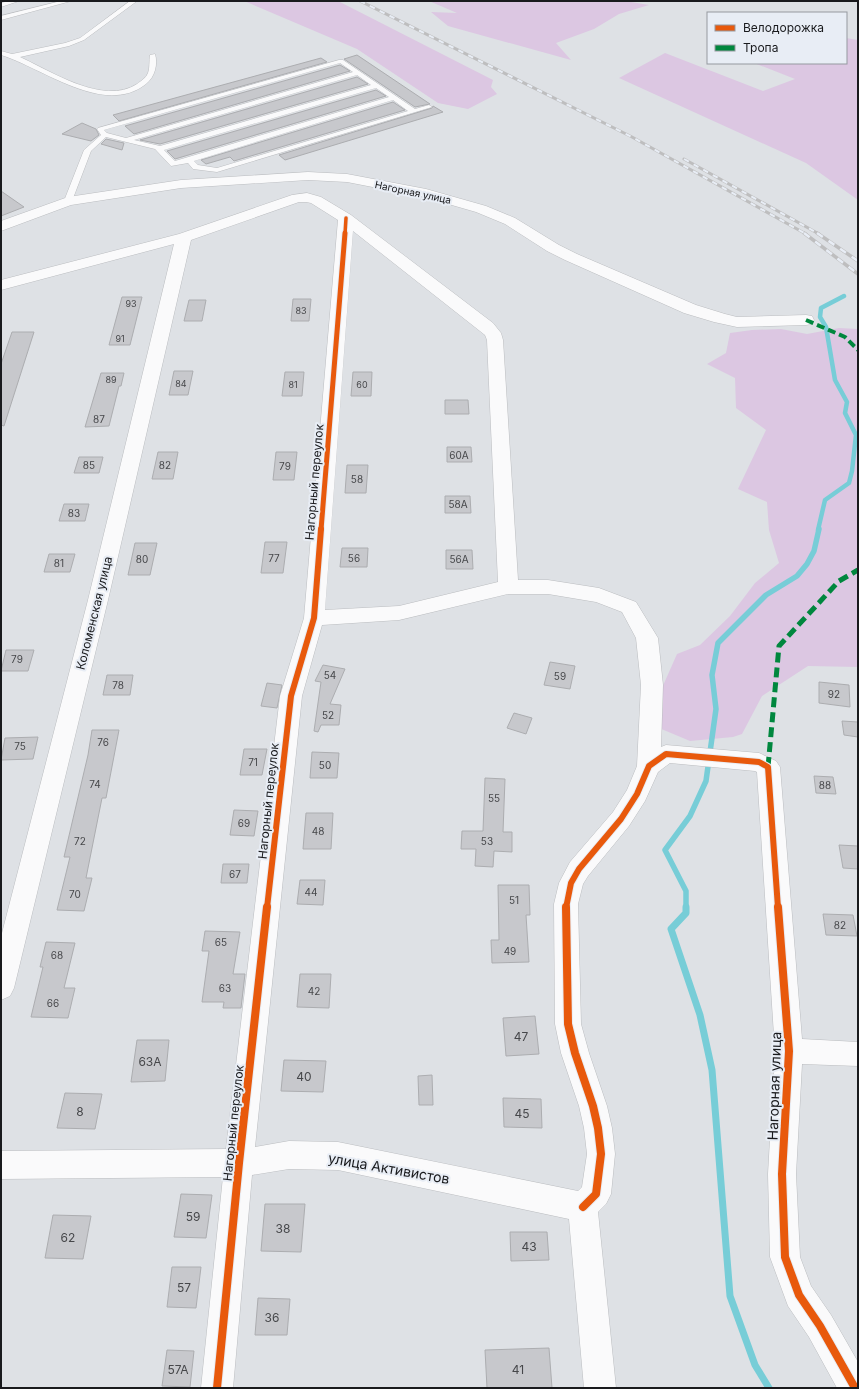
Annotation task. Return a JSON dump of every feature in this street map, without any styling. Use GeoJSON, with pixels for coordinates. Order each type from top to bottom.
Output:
{"type":"FeatureCollection","features":[{"type":"Feature","properties":{"kind":"street","name":"Нагорная улица"},"geometry":{"type":"LineString","coordinates":[[1,226],[68,201],[181,184],[308,176],[347,178],[426,193],[481,209],[510,221],[553,248],[571,257],[690,309],[737,322],[806,320]]}},
{"type":"Feature","properties":{"kind":"street"},"geometry":{"type":"LineString","coordinates":[[2,287],[184,237],[297,198],[307,197],[316,200],[346,218],[493,333],[495,340],[508,587]]}},
{"type":"Feature","properties":{"kind":"street","name":"Нагорный переулок"},"geometry":{"type":"LineString","coordinates":[[217,1388],[239,1163],[291,696],[314,618],[346,218]]}},
{"type":"Feature","properties":{"kind":"street","name":"Коломенская улица"},"geometry":{"type":"LineString","coordinates":[[2,984],[98,600],[184,237]]}},
{"type":"Feature","properties":{"kind":"street"},"geometry":{"type":"LineString","coordinates":[[314,618],[399,613],[508,587],[548,587],[599,595],[629,608],[647,638],[652,685],[649,766],[637,794],[621,819],[579,869],[571,883],[566,904],[568,1024],[575,1053],[593,1106],[598,1128],[601,1154],[596,1194],[583,1207],[600,1388]]}},
{"type":"Feature","properties":{"kind":"street","name":"Нагорная улица"},"geometry":{"type":"LineString","coordinates":[[649,766],[666,754],[759,762],[768,768],[790,1051],[782,1174],[785,1257],[799,1295],[820,1326],[855,1388]]}},
{"type":"Feature","properties":{"kind":"street"},"geometry":{"type":"LineString","coordinates":[[790,1051],[858,1054]]}},
{"type":"Feature","properties":{"kind":"street","name":"улица Активистов"},"geometry":{"type":"LineString","coordinates":[[1,1165],[239,1163],[289,1155],[338,1156],[583,1207]]}},
{"type":"Feature","properties":{"kind":"lane"},"geometry":{"type":"LineString","coordinates":[[1,5],[16,1]]}},
{"type":"Feature","properties":{"kind":"lane"},"geometry":{"type":"LineString","coordinates":[[1,18],[68,1]]}},
{"type":"Feature","properties":{"kind":"lane"},"geometry":{"type":"LineString","coordinates":[[14,56],[68,45],[82,39],[134,1]]}},
{"type":"Feature","properties":{"kind":"lane"},"geometry":{"type":"LineString","coordinates":[[1,53],[14,56],[82,88],[99,92],[116,93],[130,90],[144,83],[151,73],[153,55]]}},
{"type":"Feature","properties":{"kind":"lane"},"geometry":{"type":"LineString","coordinates":[[394,98],[174,164],[158,149],[105,135],[100,129],[341,61],[413,111]]}},
{"type":"Feature","properties":{"kind":"lane"},"geometry":{"type":"LineString","coordinates":[[124,140],[357,73]]}},
{"type":"Feature","properties":{"kind":"lane"},"geometry":{"type":"LineString","coordinates":[[158,149],[376,86]]}},
{"type":"Feature","properties":{"kind":"lane"},"geometry":{"type":"LineString","coordinates":[[189,160],[196,167],[217,170],[429,107]]}},
{"type":"Feature","properties":{"kind":"lane"},"geometry":{"type":"LineString","coordinates":[[68,201],[88,150],[105,135]]}},
{"type":"Feature","properties":{"kind":"shaded area"},"geometry":{"type":"Polygon","coordinates":[[[244,1],[338,1],[493,80],[491,87],[497,94],[468,109],[438,103],[357,49],[244,1]]]}},
{"type":"Feature","properties":{"kind":"shaded area"},"geometry":{"type":"Polygon","coordinates":[[[429,1],[625,1],[649,5],[619,14],[594,29],[556,43],[571,60],[448,26],[431,12],[457,13],[429,1]]]}},
{"type":"Feature","properties":{"kind":"shaded area"},"geometry":{"type":"Polygon","coordinates":[[[847,38],[858,40],[858,200],[806,163],[619,78],[665,53],[763,91],[795,79],[757,64],[847,64],[847,38]]]}},
{"type":"Feature","properties":{"kind":"shaded area"},"geometry":{"type":"Polygon","coordinates":[[[839,328],[858,329],[858,667],[808,666],[762,696],[742,734],[733,737],[690,741],[659,728],[658,697],[677,654],[700,645],[730,616],[755,583],[779,563],[769,530],[767,502],[738,489],[766,430],[736,408],[735,378],[707,364],[726,353],[730,333],[752,330],[781,329],[807,334],[839,328]]]}},
{"type":"Feature","properties":{"kind":"building"},"geometry":{"type":"Polygon","coordinates":[[[357,55],[430,104],[415,107],[344,59],[357,55]]]}},
{"type":"Feature","properties":{"kind":"building"},"geometry":{"type":"Polygon","coordinates":[[[321,58],[327,62],[119,121],[113,115],[321,58]]]}},
{"type":"Feature","properties":{"kind":"building"},"geometry":{"type":"Polygon","coordinates":[[[340,65],[350,71],[134,134],[125,126],[340,65]]]}},
{"type":"Feature","properties":{"kind":"building"},"geometry":{"type":"Polygon","coordinates":[[[357,77],[368,84],[160,144],[140,140],[357,77]]]}},
{"type":"Feature","properties":{"kind":"building"},"geometry":{"type":"Polygon","coordinates":[[[376,90],[386,96],[175,159],[167,151],[376,90]]]}},
{"type":"Feature","properties":{"kind":"building"},"geometry":{"type":"Polygon","coordinates":[[[393,102],[405,110],[234,161],[230,157],[206,164],[201,160],[393,102]]]}},
{"type":"Feature","properties":{"kind":"building"},"geometry":{"type":"Polygon","coordinates":[[[433,106],[443,112],[285,160],[279,155],[432,108],[433,106]]]}},
{"type":"Feature","properties":{"kind":"building"},"geometry":{"type":"Polygon","coordinates":[[[82,123],[96,129],[99,135],[91,141],[62,134],[82,123]]]}},
{"type":"Feature","properties":{"kind":"building"},"geometry":{"type":"Polygon","coordinates":[[[106,139],[124,143],[122,150],[101,144],[106,139]]]}},
{"type":"Feature","properties":{"kind":"building"},"geometry":{"type":"Polygon","coordinates":[[[1,191],[24,207],[1,216],[1,191]]]}},
{"type":"Feature","properties":{"kind":"building"},"geometry":{"type":"Polygon","coordinates":[[[122,297],[142,297],[130,345],[109,345],[122,297]]]}},
{"type":"Feature","properties":{"kind":"building"},"geometry":{"type":"Polygon","coordinates":[[[293,299],[311,299],[309,321],[291,321],[293,299]]]}},
{"type":"Feature","properties":{"kind":"building"},"geometry":{"type":"Polygon","coordinates":[[[189,300],[206,300],[202,321],[184,321],[189,300]]]}},
{"type":"Feature","properties":{"kind":"building"},"geometry":{"type":"Polygon","coordinates":[[[12,332],[34,332],[4,426],[1,425],[1,364],[12,332]]]}},
{"type":"Feature","properties":{"kind":"building"},"geometry":{"type":"Polygon","coordinates":[[[174,371],[193,371],[188,395],[169,395],[174,371]]]}},
{"type":"Feature","properties":{"kind":"building"},"geometry":{"type":"Polygon","coordinates":[[[285,372],[304,372],[302,396],[282,396],[285,372]]]}},
{"type":"Feature","properties":{"kind":"building"},"geometry":{"type":"Polygon","coordinates":[[[353,372],[372,372],[371,396],[351,396],[353,372]]]}},
{"type":"Feature","properties":{"kind":"building"},"geometry":{"type":"Polygon","coordinates":[[[101,373],[124,373],[121,386],[119,386],[109,426],[85,427],[101,373]]]}},
{"type":"Feature","properties":{"kind":"building"},"geometry":{"type":"Polygon","coordinates":[[[445,400],[468,400],[469,414],[445,414],[445,400]]]}},
{"type":"Feature","properties":{"kind":"building"},"geometry":{"type":"Polygon","coordinates":[[[447,447],[471,447],[472,462],[447,462],[447,447]]]}},
{"type":"Feature","properties":{"kind":"building"},"geometry":{"type":"Polygon","coordinates":[[[158,452],[178,452],[173,479],[152,479],[158,452]]]}},
{"type":"Feature","properties":{"kind":"building"},"geometry":{"type":"Polygon","coordinates":[[[276,452],[297,452],[294,480],[273,480],[276,452]]]}},
{"type":"Feature","properties":{"kind":"building"},"geometry":{"type":"Polygon","coordinates":[[[79,457],[103,457],[99,473],[74,473],[79,457]]]}},
{"type":"Feature","properties":{"kind":"building"},"geometry":{"type":"Polygon","coordinates":[[[347,465],[368,465],[366,493],[345,493],[347,465]]]}},
{"type":"Feature","properties":{"kind":"building"},"geometry":{"type":"Polygon","coordinates":[[[445,496],[470,496],[471,513],[445,513],[445,496]]]}},
{"type":"Feature","properties":{"kind":"building"},"geometry":{"type":"Polygon","coordinates":[[[64,504],[89,504],[85,521],[59,521],[64,504]]]}},
{"type":"Feature","properties":{"kind":"building"},"geometry":{"type":"Polygon","coordinates":[[[265,542],[287,542],[283,573],[261,573],[265,542]]]}},
{"type":"Feature","properties":{"kind":"building"},"geometry":{"type":"Polygon","coordinates":[[[135,543],[157,543],[150,575],[128,575],[135,543]]]}},
{"type":"Feature","properties":{"kind":"building"},"geometry":{"type":"Polygon","coordinates":[[[342,548],[368,548],[367,567],[340,567],[342,548]]]}},
{"type":"Feature","properties":{"kind":"building"},"geometry":{"type":"Polygon","coordinates":[[[446,550],[472,550],[473,569],[446,569],[446,550]]]}},
{"type":"Feature","properties":{"kind":"building"},"geometry":{"type":"Polygon","coordinates":[[[49,554],[75,554],[70,572],[44,572],[49,554]]]}},
{"type":"Feature","properties":{"kind":"building"},"geometry":{"type":"Polygon","coordinates":[[[6,650],[34,650],[28,671],[1,671],[6,650]]]}},
{"type":"Feature","properties":{"kind":"building"},"geometry":{"type":"Polygon","coordinates":[[[550,662],[575,666],[570,689],[544,685],[550,662]]]}},
{"type":"Feature","properties":{"kind":"building"},"geometry":{"type":"Polygon","coordinates":[[[323,665],[345,669],[330,704],[341,705],[339,725],[321,725],[318,732],[314,731],[321,682],[315,681],[323,665]]]}},
{"type":"Feature","properties":{"kind":"building"},"geometry":{"type":"Polygon","coordinates":[[[107,675],[133,675],[130,695],[103,695],[107,675]]]}},
{"type":"Feature","properties":{"kind":"building"},"geometry":{"type":"Polygon","coordinates":[[[819,682],[849,685],[850,707],[819,703],[819,682]]]}},
{"type":"Feature","properties":{"kind":"building"},"geometry":{"type":"Polygon","coordinates":[[[267,683],[282,685],[277,708],[261,706],[267,683]]]}},
{"type":"Feature","properties":{"kind":"building"},"geometry":{"type":"Polygon","coordinates":[[[514,713],[532,718],[526,734],[507,728],[514,713]]]}},
{"type":"Feature","properties":{"kind":"building"},"geometry":{"type":"Polygon","coordinates":[[[842,721],[858,722],[858,737],[844,735],[842,721]]]}},
{"type":"Feature","properties":{"kind":"building"},"geometry":{"type":"Polygon","coordinates":[[[92,730],[119,730],[106,798],[102,798],[86,878],[92,878],[84,911],[57,910],[70,857],[64,857],[88,755],[92,730]]]}},
{"type":"Feature","properties":{"kind":"building"},"geometry":{"type":"Polygon","coordinates":[[[38,737],[33,759],[1,760],[5,738],[38,737]]]}},
{"type":"Feature","properties":{"kind":"building"},"geometry":{"type":"Polygon","coordinates":[[[244,749],[267,749],[262,775],[240,775],[244,749]]]}},
{"type":"Feature","properties":{"kind":"building"},"geometry":{"type":"Polygon","coordinates":[[[312,752],[339,753],[337,778],[310,778],[312,752]]]}},
{"type":"Feature","properties":{"kind":"building"},"geometry":{"type":"Polygon","coordinates":[[[814,776],[833,777],[836,794],[816,793],[814,776]]]}},
{"type":"Feature","properties":{"kind":"building"},"geometry":{"type":"Polygon","coordinates":[[[485,778],[505,779],[503,832],[512,832],[512,852],[494,851],[493,867],[475,866],[476,849],[461,849],[462,831],[483,831],[485,778]]]}},
{"type":"Feature","properties":{"kind":"building"},"geometry":{"type":"Polygon","coordinates":[[[234,810],[258,811],[254,836],[230,835],[234,810]]]}},
{"type":"Feature","properties":{"kind":"building"},"geometry":{"type":"Polygon","coordinates":[[[306,813],[333,813],[331,849],[303,849],[306,813]]]}},
{"type":"Feature","properties":{"kind":"building"},"geometry":{"type":"Polygon","coordinates":[[[839,845],[858,846],[858,869],[843,868],[839,845]]]}},
{"type":"Feature","properties":{"kind":"building"},"geometry":{"type":"Polygon","coordinates":[[[223,864],[249,864],[247,883],[221,883],[223,864]]]}},
{"type":"Feature","properties":{"kind":"building"},"geometry":{"type":"Polygon","coordinates":[[[300,880],[325,880],[323,905],[297,904],[300,880]]]}},
{"type":"Feature","properties":{"kind":"building"},"geometry":{"type":"Polygon","coordinates":[[[498,885],[529,885],[530,915],[526,915],[529,962],[492,963],[491,940],[499,940],[498,885]]]}},
{"type":"Feature","properties":{"kind":"building"},"geometry":{"type":"Polygon","coordinates":[[[823,914],[853,915],[857,936],[826,935],[823,914]]]}},
{"type":"Feature","properties":{"kind":"building"},"geometry":{"type":"Polygon","coordinates":[[[205,931],[240,932],[233,974],[245,974],[241,1008],[223,1008],[224,1002],[202,1002],[209,951],[202,951],[205,931]]]}},
{"type":"Feature","properties":{"kind":"building"},"geometry":{"type":"Polygon","coordinates":[[[46,942],[75,943],[64,988],[75,988],[68,1018],[31,1017],[43,967],[40,967],[46,942]]]}},
{"type":"Feature","properties":{"kind":"building"},"geometry":{"type":"Polygon","coordinates":[[[300,974],[331,974],[329,1008],[297,1007],[300,974]]]}},
{"type":"Feature","properties":{"kind":"building"},"geometry":{"type":"Polygon","coordinates":[[[535,1016],[539,1054],[506,1056],[503,1018],[535,1016]]]}},
{"type":"Feature","properties":{"kind":"building"},"geometry":{"type":"Polygon","coordinates":[[[137,1040],[169,1040],[165,1081],[131,1082],[137,1040]]]}},
{"type":"Feature","properties":{"kind":"building"},"geometry":{"type":"Polygon","coordinates":[[[284,1060],[326,1061],[323,1092],[281,1091],[284,1060]]]}},
{"type":"Feature","properties":{"kind":"building"},"geometry":{"type":"Polygon","coordinates":[[[432,1075],[433,1105],[419,1105],[418,1076],[432,1075]]]}},
{"type":"Feature","properties":{"kind":"building"},"geometry":{"type":"Polygon","coordinates":[[[65,1093],[102,1094],[95,1129],[57,1128],[65,1093]]]}},
{"type":"Feature","properties":{"kind":"building"},"geometry":{"type":"Polygon","coordinates":[[[503,1098],[541,1099],[542,1128],[504,1127],[503,1098]]]}},
{"type":"Feature","properties":{"kind":"building"},"geometry":{"type":"Polygon","coordinates":[[[181,1194],[212,1195],[206,1238],[174,1237],[181,1194]]]}},
{"type":"Feature","properties":{"kind":"building"},"geometry":{"type":"Polygon","coordinates":[[[265,1204],[305,1204],[301,1252],[261,1251],[265,1204]]]}},
{"type":"Feature","properties":{"kind":"building"},"geometry":{"type":"Polygon","coordinates":[[[53,1215],[91,1216],[83,1259],[45,1258],[53,1215]]]}},
{"type":"Feature","properties":{"kind":"building"},"geometry":{"type":"Polygon","coordinates":[[[510,1232],[547,1232],[549,1260],[511,1261],[510,1232]]]}},
{"type":"Feature","properties":{"kind":"building"},"geometry":{"type":"Polygon","coordinates":[[[172,1267],[201,1267],[196,1308],[167,1307],[172,1267]]]}},
{"type":"Feature","properties":{"kind":"building"},"geometry":{"type":"Polygon","coordinates":[[[258,1298],[290,1299],[287,1335],[255,1335],[258,1298]]]}},
{"type":"Feature","properties":{"kind":"building"},"geometry":{"type":"Polygon","coordinates":[[[549,1348],[552,1388],[487,1388],[485,1350],[549,1348]]]}},
{"type":"Feature","properties":{"kind":"building"},"geometry":{"type":"Polygon","coordinates":[[[167,1350],[194,1351],[190,1387],[162,1386],[167,1350]]]}},
{"type":"Feature","properties":{"kind":"waterway"},"geometry":{"type":"LineString","coordinates":[[818,530],[825,500],[849,483],[852,471],[856,435],[845,413],[847,402],[835,380],[826,327],[820,317],[821,308],[844,296]]}},
{"type":"Feature","properties":{"kind":"waterway"},"geometry":{"type":"LineString","coordinates":[[769,1388],[755,1365],[730,1296],[712,1070],[700,1015],[671,929],[686,913],[686,891],[665,850],[690,816],[706,781],[716,709],[712,675],[718,643],[766,595],[797,576],[807,564],[814,551],[819,529]]}},
{"type":"Feature","properties":{"kind":"railway"},"geometry":{"type":"LineString","coordinates":[[360,1],[632,137],[806,234]]}},
{"type":"Feature","properties":{"kind":"railway"},"geometry":{"type":"LineString","coordinates":[[684,159],[819,234]]}},
{"type":"Feature","properties":{"kind":"railway"},"geometry":{"type":"LineString","coordinates":[[804,233],[858,274]]}},
{"type":"Feature","properties":{"kind":"railway"},"geometry":{"type":"LineString","coordinates":[[817,233],[858,261]]}},
{"type":"Feature","properties":{"kind":"marked path"},"geometry":{"type":"LineString","coordinates":[[806,320],[845,337],[858,350]]}},
{"type":"Feature","properties":{"kind":"marked path"},"geometry":{"type":"LineString","coordinates":[[768,767],[779,646],[839,581],[858,570]]}},
{"type":"Feature","properties":{"kind":"cycle path"},"geometry":{"type":"LineString","coordinates":[[217,1388],[239,1163],[291,696],[314,618],[346,218]]}},
{"type":"Feature","properties":{"kind":"cycle path"},"geometry":{"type":"LineString","coordinates":[[583,1207],[596,1194],[601,1154],[598,1128],[593,1106],[575,1053],[568,1024],[566,904],[571,883],[579,869],[621,819],[637,794],[649,766],[666,754],[759,762],[768,767],[789,1051],[782,1174],[785,1257],[799,1295],[820,1326],[855,1388]]}}]}
